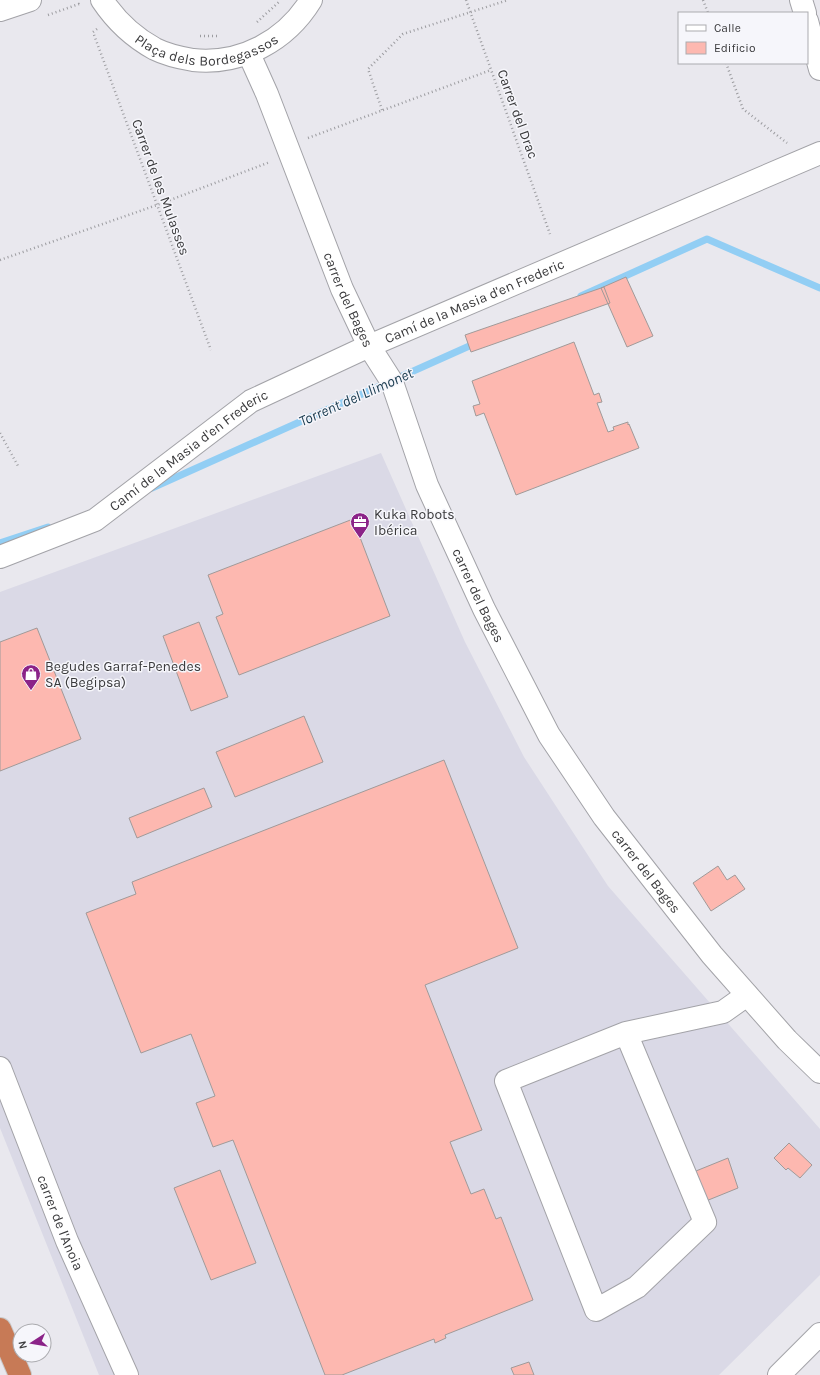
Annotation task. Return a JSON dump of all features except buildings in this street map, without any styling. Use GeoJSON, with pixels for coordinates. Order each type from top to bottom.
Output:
{"type":"FeatureCollection","features":[{"type":"Feature","properties":{"kind":"highway"},"geometry":{"type":"LineString","coordinates":[[0,1329],[20,1375]]}},
{"type":"Feature","properties":{"kind":"street"},"geometry":{"type":"LineString","coordinates":[[0,10],[30,0]]}},
{"type":"Feature","properties":{"kind":"street","name":"Plaça dels Bordegassos"},"geometry":{"type":"LineString","coordinates":[[93,5],[112,15],[127,30],[156,50],[180,58],[203,61],[228,59],[249,54],[270,43],[288,30],[303,13],[311,0]]}},
{"type":"Feature","properties":{"kind":"street"},"geometry":{"type":"LineString","coordinates":[[801,0],[805,12]]}},
{"type":"Feature","properties":{"kind":"street"},"geometry":{"type":"LineString","coordinates":[[808,25],[820,69]]}},
{"type":"Feature","properties":{"kind":"street","name":"carrer del Bages"},"geometry":{"type":"LineString","coordinates":[[249,54],[267,94],[342,289],[369,346],[392,382],[426,485],[484,609],[549,734],[604,817],[712,955],[787,1040],[820,1072]]}},
{"type":"Feature","properties":{"kind":"street","name":"Camí de la Masia d'en Frederic"},"geometry":{"type":"LineString","coordinates":[[0,557],[95,520],[251,401],[369,346],[820,153]]}},
{"type":"Feature","properties":{"kind":"street"},"geometry":{"type":"LineString","coordinates":[[626,1033],[705,1222],[637,1287],[596,1310],[506,1081],[626,1033],[723,1012],[747,995]]}},
{"type":"Feature","properties":{"kind":"street","name":"carrer de l'Anoia"},"geometry":{"type":"LineString","coordinates":[[0,1068],[67,1241],[126,1375]]}},
{"type":"Feature","properties":{"kind":"street"},"geometry":{"type":"LineString","coordinates":[[779,1375],[820,1334]]}},
{"type":"Feature","properties":{"kind":"path"},"geometry":{"type":"LineString","coordinates":[[256,22],[281,0]]}},
{"type":"Feature","properties":{"kind":"path","name":"Carrer del Drac"},"geometry":{"type":"LineString","coordinates":[[466,0],[550,234]]}},
{"type":"Feature","properties":{"kind":"path"},"geometry":{"type":"LineString","coordinates":[[382,110],[368,69],[403,34],[508,0]]}},
{"type":"Feature","properties":{"kind":"path"},"geometry":{"type":"LineString","coordinates":[[703,0],[708,12]]}},
{"type":"Feature","properties":{"kind":"path"},"geometry":{"type":"LineString","coordinates":[[47,15],[79,4],[93,5]]}},
{"type":"Feature","properties":{"kind":"path"},"geometry":{"type":"LineString","coordinates":[[94,22],[99,28]]}},
{"type":"Feature","properties":{"kind":"path","name":"Carrer de les Mulasses"},"geometry":{"type":"LineString","coordinates":[[93,32],[211,350]]}},
{"type":"Feature","properties":{"kind":"path"},"geometry":{"type":"LineString","coordinates":[[197,36],[219,36]]}},
{"type":"Feature","properties":{"kind":"path"},"geometry":{"type":"LineString","coordinates":[[726,64],[743,109],[792,147],[797,163]]}},
{"type":"Feature","properties":{"kind":"path"},"geometry":{"type":"LineString","coordinates":[[0,260],[157,205],[382,110],[491,70]]}},
{"type":"Feature","properties":{"kind":"path"},"geometry":{"type":"LineString","coordinates":[[0,433],[18,466]]}},
{"type":"Feature","properties":{"kind":"shaded area"},"geometry":{"type":"Polygon","coordinates":[[[381,453],[465,642],[524,757],[608,886],[820,1129],[820,1275],[719,1375],[99,1375],[0,1128],[0,592],[381,453]]]}},
{"type":"Feature","properties":{"kind":"waterway","name":"Torrent del Llimonet"},"geometry":{"type":"LineString","coordinates":[[581,296],[707,239],[820,288]]}},
{"type":"Feature","properties":{"kind":"waterway","name":"Torrent del Llimonet"},"geometry":{"type":"LineString","coordinates":[[152,488],[476,343]]}},
{"type":"Feature","properties":{"kind":"waterway","name":"Torrent del Llimonet"},"geometry":{"type":"LineString","coordinates":[[0,543],[48,527]]}},
{"type":"Feature","properties":{"kind":"place","name":"Kuka Robots Ibérica"},"geometry":{"type":"Point","coordinates":[360,539]}},
{"type":"Feature","properties":{"kind":"place","name":"Begudes Garraf-Penedes SA (Begipsa)"},"geometry":{"type":"Point","coordinates":[31,691]}}]}
